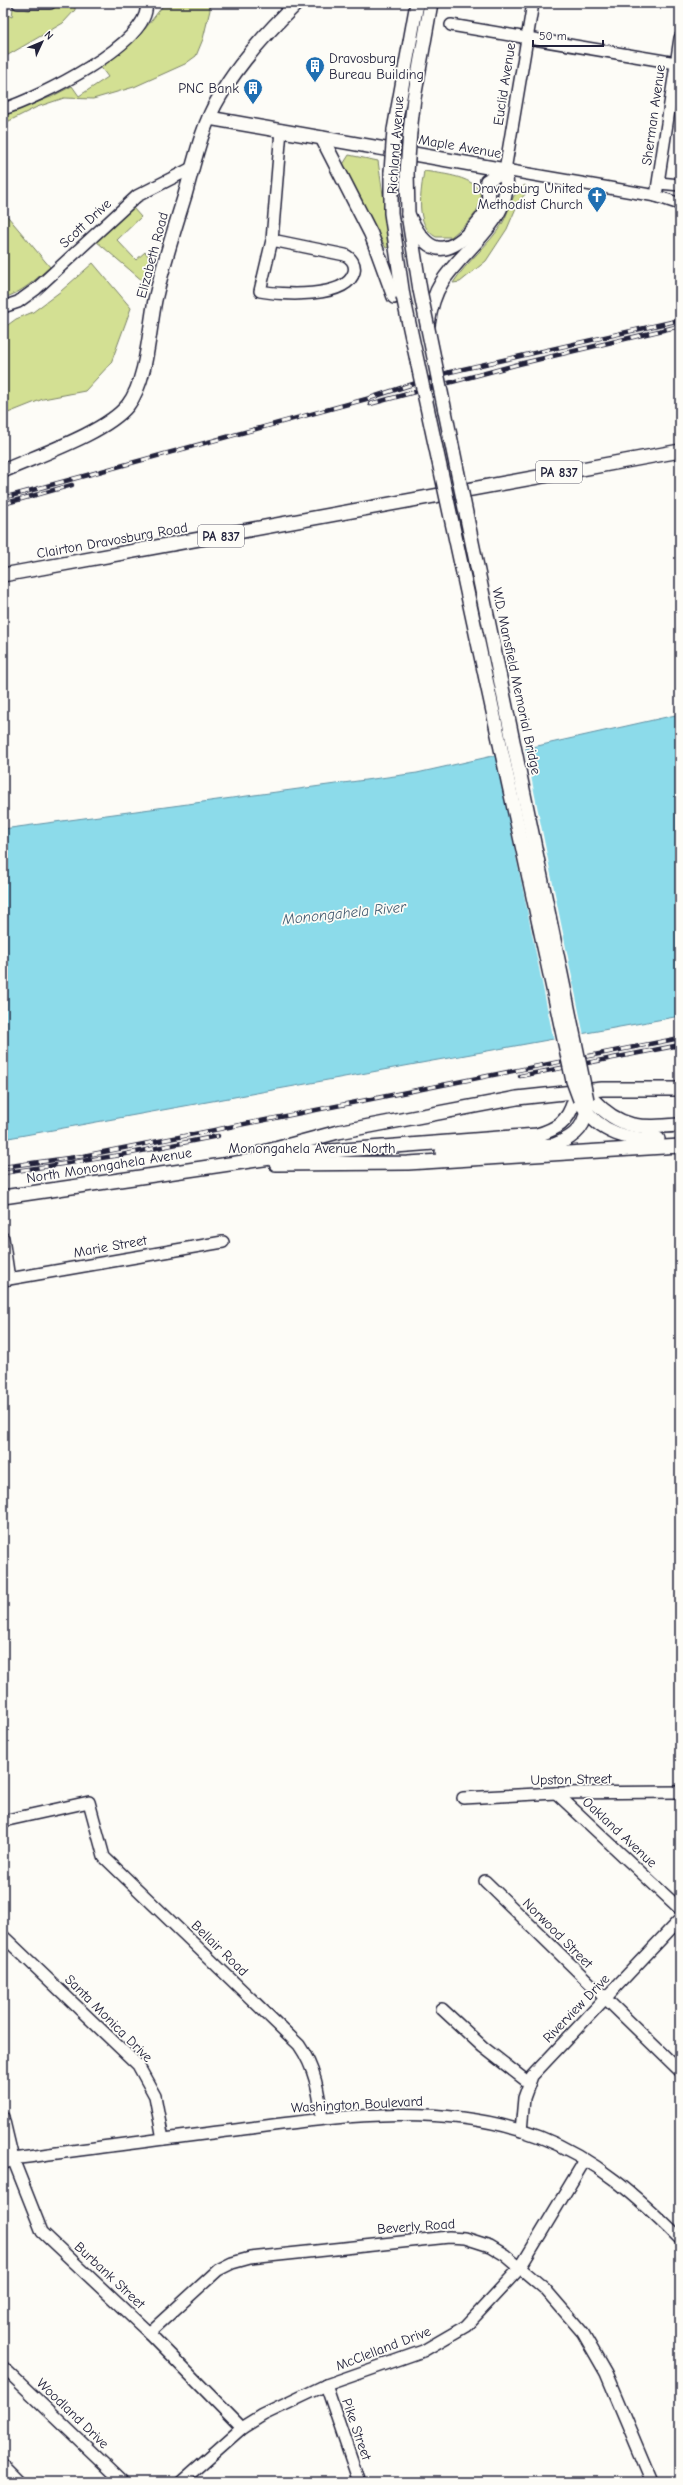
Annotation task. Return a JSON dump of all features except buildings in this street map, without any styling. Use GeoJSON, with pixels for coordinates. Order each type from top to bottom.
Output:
{"type":"FeatureCollection","features":[{"type":"Feature","properties":{"kind":"main road","name":"Elizabeth Road"},"geometry":{"type":"LineString","coordinates":[[3,471],[92,431],[114,418],[128,405],[138,388],[155,300],[192,168],[209,118],[219,96],[235,72],[268,31],[297,3]]}},
{"type":"Feature","properties":{"kind":"main road","name":"Richland Avenue"},"geometry":{"type":"LineString","coordinates":[[399,297],[391,213],[391,172],[394,130],[417,3]]}},
{"type":"Feature","properties":{"kind":"main road","name":"Richland Avenue"},"geometry":{"type":"LineString","coordinates":[[420,290],[408,214],[407,172],[414,98],[431,3]]}},
{"type":"Feature","properties":{"kind":"main road","name":"Maple Avenue"},"geometry":{"type":"LineString","coordinates":[[209,118],[505,170]]}},
{"type":"Feature","properties":{"kind":"main road"},"geometry":{"type":"LineString","coordinates":[[322,138],[371,234],[399,297]]}},
{"type":"Feature","properties":{"kind":"main road"},"geometry":{"type":"LineString","coordinates":[[408,214],[416,234],[426,244],[435,248],[448,248],[459,243],[482,219],[489,208],[490,195],[487,181],[505,170],[508,182],[496,219],[458,260],[441,282],[431,304],[427,331]]}},
{"type":"Feature","properties":{"kind":"main road","name":"W.D. Mansfield Memorial Bridge"},"geometry":{"type":"LineString","coordinates":[[420,290],[578,1079]]}},
{"type":"Feature","properties":{"kind":"main road","name":"W.D. Mansfield Memorial Bridge"},"geometry":{"type":"LineString","coordinates":[[399,297],[420,418],[444,499],[578,1079]]}},
{"type":"Feature","properties":{"kind":"main road","name":"PA 837"},"geometry":{"type":"LineString","coordinates":[[444,499],[680,451]]}},
{"type":"Feature","properties":{"kind":"main road","name":"Clairton Dravosburg Road"},"geometry":{"type":"LineString","coordinates":[[3,575],[444,499]]}},
{"type":"Feature","properties":{"kind":"main road"},"geometry":{"type":"LineString","coordinates":[[578,1079],[588,1114],[602,1126],[622,1136],[642,1140],[680,1138]]}},
{"type":"Feature","properties":{"kind":"main road"},"geometry":{"type":"LineString","coordinates":[[578,1079],[583,1100],[620,1122],[633,1126],[680,1125]]}},
{"type":"Feature","properties":{"kind":"main road","name":"Monongahela Avenue North"},"geometry":{"type":"LineString","coordinates":[[220,1164],[338,1132],[517,1098],[602,1089],[680,1089]]}},
{"type":"Feature","properties":{"kind":"main road"},"geometry":{"type":"LineString","coordinates":[[220,1164],[305,1153],[537,1134],[551,1130],[563,1123],[570,1113],[583,1100]]}},
{"type":"Feature","properties":{"kind":"main road"},"geometry":{"type":"LineString","coordinates":[[325,1163],[360,1158],[554,1145],[568,1140],[580,1129],[588,1114]]}},
{"type":"Feature","properties":{"kind":"main road","name":"Monongahela Avenue North"},"geometry":{"type":"LineString","coordinates":[[220,1164],[408,1163],[680,1146]]}},
{"type":"Feature","properties":{"kind":"main road","name":"North Monongahela Avenue"},"geometry":{"type":"LineString","coordinates":[[3,1197],[220,1164]]}},
{"type":"Feature","properties":{"kind":"street"},"geometry":{"type":"LineString","coordinates":[[18,3],[50,3]]}},
{"type":"Feature","properties":{"kind":"street"},"geometry":{"type":"LineString","coordinates":[[3,109],[23,103],[71,80],[105,57],[137,29],[144,17],[146,3]]}},
{"type":"Feature","properties":{"kind":"street","name":"Euclid Avenue"},"geometry":{"type":"LineString","coordinates":[[505,170],[532,3]]}},
{"type":"Feature","properties":{"kind":"street"},"geometry":{"type":"LineString","coordinates":[[451,25],[676,63]]}},
{"type":"Feature","properties":{"kind":"street","name":"Sherman Avenue"},"geometry":{"type":"LineString","coordinates":[[656,196],[680,38]]}},
{"type":"Feature","properties":{"kind":"street"},"geometry":{"type":"LineString","coordinates":[[272,240],[345,255],[351,259],[355,267],[354,273],[347,282],[315,293],[300,295],[260,291],[272,240],[281,130]]}},
{"type":"Feature","properties":{"kind":"street","name":"Scott Drive"},"geometry":{"type":"LineString","coordinates":[[3,307],[18,302],[36,289],[137,196],[192,168]]}},
{"type":"Feature","properties":{"kind":"street","name":"Maple Avenue"},"geometry":{"type":"LineString","coordinates":[[505,170],[656,196],[680,204]]}},
{"type":"Feature","properties":{"kind":"street"},"geometry":{"type":"LineString","coordinates":[[658,183],[680,185]]}},
{"type":"Feature","properties":{"kind":"street"},"geometry":{"type":"LineString","coordinates":[[3,1238],[6,1280]]}},
{"type":"Feature","properties":{"kind":"street","name":"Marie Street"},"geometry":{"type":"LineString","coordinates":[[6,1280],[223,1242]]}},
{"type":"Feature","properties":{"kind":"street","name":"Upston Street"},"geometry":{"type":"LineString","coordinates":[[463,1798],[556,1793],[680,1792]]}},
{"type":"Feature","properties":{"kind":"street","name":"Oakland Avenue"},"geometry":{"type":"LineString","coordinates":[[556,1793],[680,1909]]}},
{"type":"Feature","properties":{"kind":"street","name":"Bellair Road"},"geometry":{"type":"LineString","coordinates":[[3,1821],[89,1802],[104,1857],[299,2045],[314,2072],[322,2119]]}},
{"type":"Feature","properties":{"kind":"street","name":"Norwood Street"},"geometry":{"type":"LineString","coordinates":[[485,1881],[605,2000],[680,2071]]}},
{"type":"Feature","properties":{"kind":"street","name":"Riverview Drive"},"geometry":{"type":"LineString","coordinates":[[520,2131],[524,2098],[528,2083],[532,2076],[680,1919]]}},
{"type":"Feature","properties":{"kind":"street","name":"Santa Monica Drive"},"geometry":{"type":"LineString","coordinates":[[3,1936],[138,2065],[155,2096],[163,2139]]}},
{"type":"Feature","properties":{"kind":"street"},"geometry":{"type":"LineString","coordinates":[[442,2009],[483,2047],[528,2083]]}},
{"type":"Feature","properties":{"kind":"street","name":"Washington Boulevard"},"geometry":{"type":"LineString","coordinates":[[8,2161],[163,2139],[322,2119],[429,2115],[477,2120],[541,2137],[584,2160],[638,2198],[680,2238]]}},
{"type":"Feature","properties":{"kind":"street","name":"Burbank Street"},"geometry":{"type":"LineString","coordinates":[[3,2117],[8,2161],[42,2232],[149,2333],[242,2428]]}},
{"type":"Feature","properties":{"kind":"street","name":"McClelland Drive"},"geometry":{"type":"LineString","coordinates":[[181,2482],[242,2428],[326,2385],[400,2361],[446,2339],[466,2326],[520,2268],[584,2160]]}},
{"type":"Feature","properties":{"kind":"street","name":"Beverly Road"},"geometry":{"type":"LineString","coordinates":[[149,2333],[218,2270],[232,2262],[250,2258],[448,2237],[465,2238],[490,2246],[520,2268],[567,2312],[595,2351],[652,2482]]}},
{"type":"Feature","properties":{"kind":"street","name":"Woodland Drive"},"geometry":{"type":"LineString","coordinates":[[3,2367],[123,2482]]}},
{"type":"Feature","properties":{"kind":"street","name":"Pike Street"},"geometry":{"type":"LineString","coordinates":[[326,2385],[359,2482]]}},
{"type":"Feature","properties":{"kind":"street"},"geometry":{"type":"LineString","coordinates":[[3,2464],[21,2482]]}},
{"type":"Feature","properties":{"kind":"green space"},"geometry":{"type":"Polygon","coordinates":[[[165,3],[209,3],[210,10],[203,39],[196,56],[185,64],[134,87],[93,99],[64,98],[37,107],[3,124],[3,115],[51,97],[72,86],[79,96],[108,77],[100,66],[145,29],[165,3]]]}},
{"type":"Feature","properties":{"kind":"green space"},"geometry":{"type":"Polygon","coordinates":[[[75,4],[75,10],[63,23],[3,58],[3,13],[12,17],[13,8],[29,10],[75,4]]]}},
{"type":"Feature","properties":{"kind":"green space"},"geometry":{"type":"Polygon","coordinates":[[[349,155],[378,161],[390,242],[388,243],[389,247],[386,248],[342,166],[349,155]]]}},
{"type":"Feature","properties":{"kind":"green space"},"geometry":{"type":"Polygon","coordinates":[[[424,171],[464,179],[473,184],[479,190],[481,199],[475,214],[451,237],[436,237],[429,232],[424,224],[421,198],[424,171]]]}},
{"type":"Feature","properties":{"kind":"green space"},"geometry":{"type":"Polygon","coordinates":[[[525,185],[528,191],[519,201],[507,229],[486,261],[460,282],[453,283],[465,267],[497,232],[505,218],[513,198],[525,185]]]}},
{"type":"Feature","properties":{"kind":"green space"},"geometry":{"type":"Polygon","coordinates":[[[133,208],[141,217],[117,240],[136,260],[145,252],[151,259],[144,282],[96,241],[133,208]]]}},
{"type":"Feature","properties":{"kind":"green space"},"geometry":{"type":"Polygon","coordinates":[[[3,211],[50,267],[23,289],[3,298],[3,211]]]}},
{"type":"Feature","properties":{"kind":"green space"},"geometry":{"type":"Polygon","coordinates":[[[93,263],[131,308],[111,363],[85,391],[43,399],[3,415],[3,337],[5,327],[16,319],[33,312],[61,291],[93,263]]]}},
{"type":"Feature","properties":{"kind":"water","name":"Monongahela River"},"geometry":{"type":"Polygon","coordinates":[[[680,714],[680,1016],[3,1139],[3,829],[417,773],[680,714]]]}},
{"type":"Feature","properties":{"kind":"pier"},"geometry":{"type":"Polygon","coordinates":[[[525,747],[584,1036],[554,1041],[495,754],[525,747]]]}},
{"type":"Feature","properties":{"kind":"railway"},"geometry":{"type":"LineString","coordinates":[[3,498],[370,398],[450,372],[680,320]]}},
{"type":"Feature","properties":{"kind":"railway"},"geometry":{"type":"LineString","coordinates":[[370,404],[519,364],[680,326]]}},
{"type":"Feature","properties":{"kind":"railway"},"geometry":{"type":"LineString","coordinates":[[3,504],[72,485]]}},
{"type":"Feature","properties":{"kind":"railway"},"geometry":{"type":"LineString","coordinates":[[3,1167],[83,1156],[680,1038]]}},
{"type":"Feature","properties":{"kind":"railway"},"geometry":{"type":"LineString","coordinates":[[520,1076],[680,1045]]}},
{"type":"Feature","properties":{"kind":"railway"},"geometry":{"type":"LineString","coordinates":[[3,1173],[121,1155],[218,1136]]}},
{"type":"Feature","properties":{"kind":"place","name":"Dravosburg Bureau Building"},"geometry":{"type":"Point","coordinates":[315,83]}},
{"type":"Feature","properties":{"kind":"place","name":"PNC Bank"},"geometry":{"type":"Point","coordinates":[253,105]}},
{"type":"Feature","properties":{"kind":"place","name":"Dravosburg United Methodist Church"},"geometry":{"type":"Point","coordinates":[597,213]}}]}
